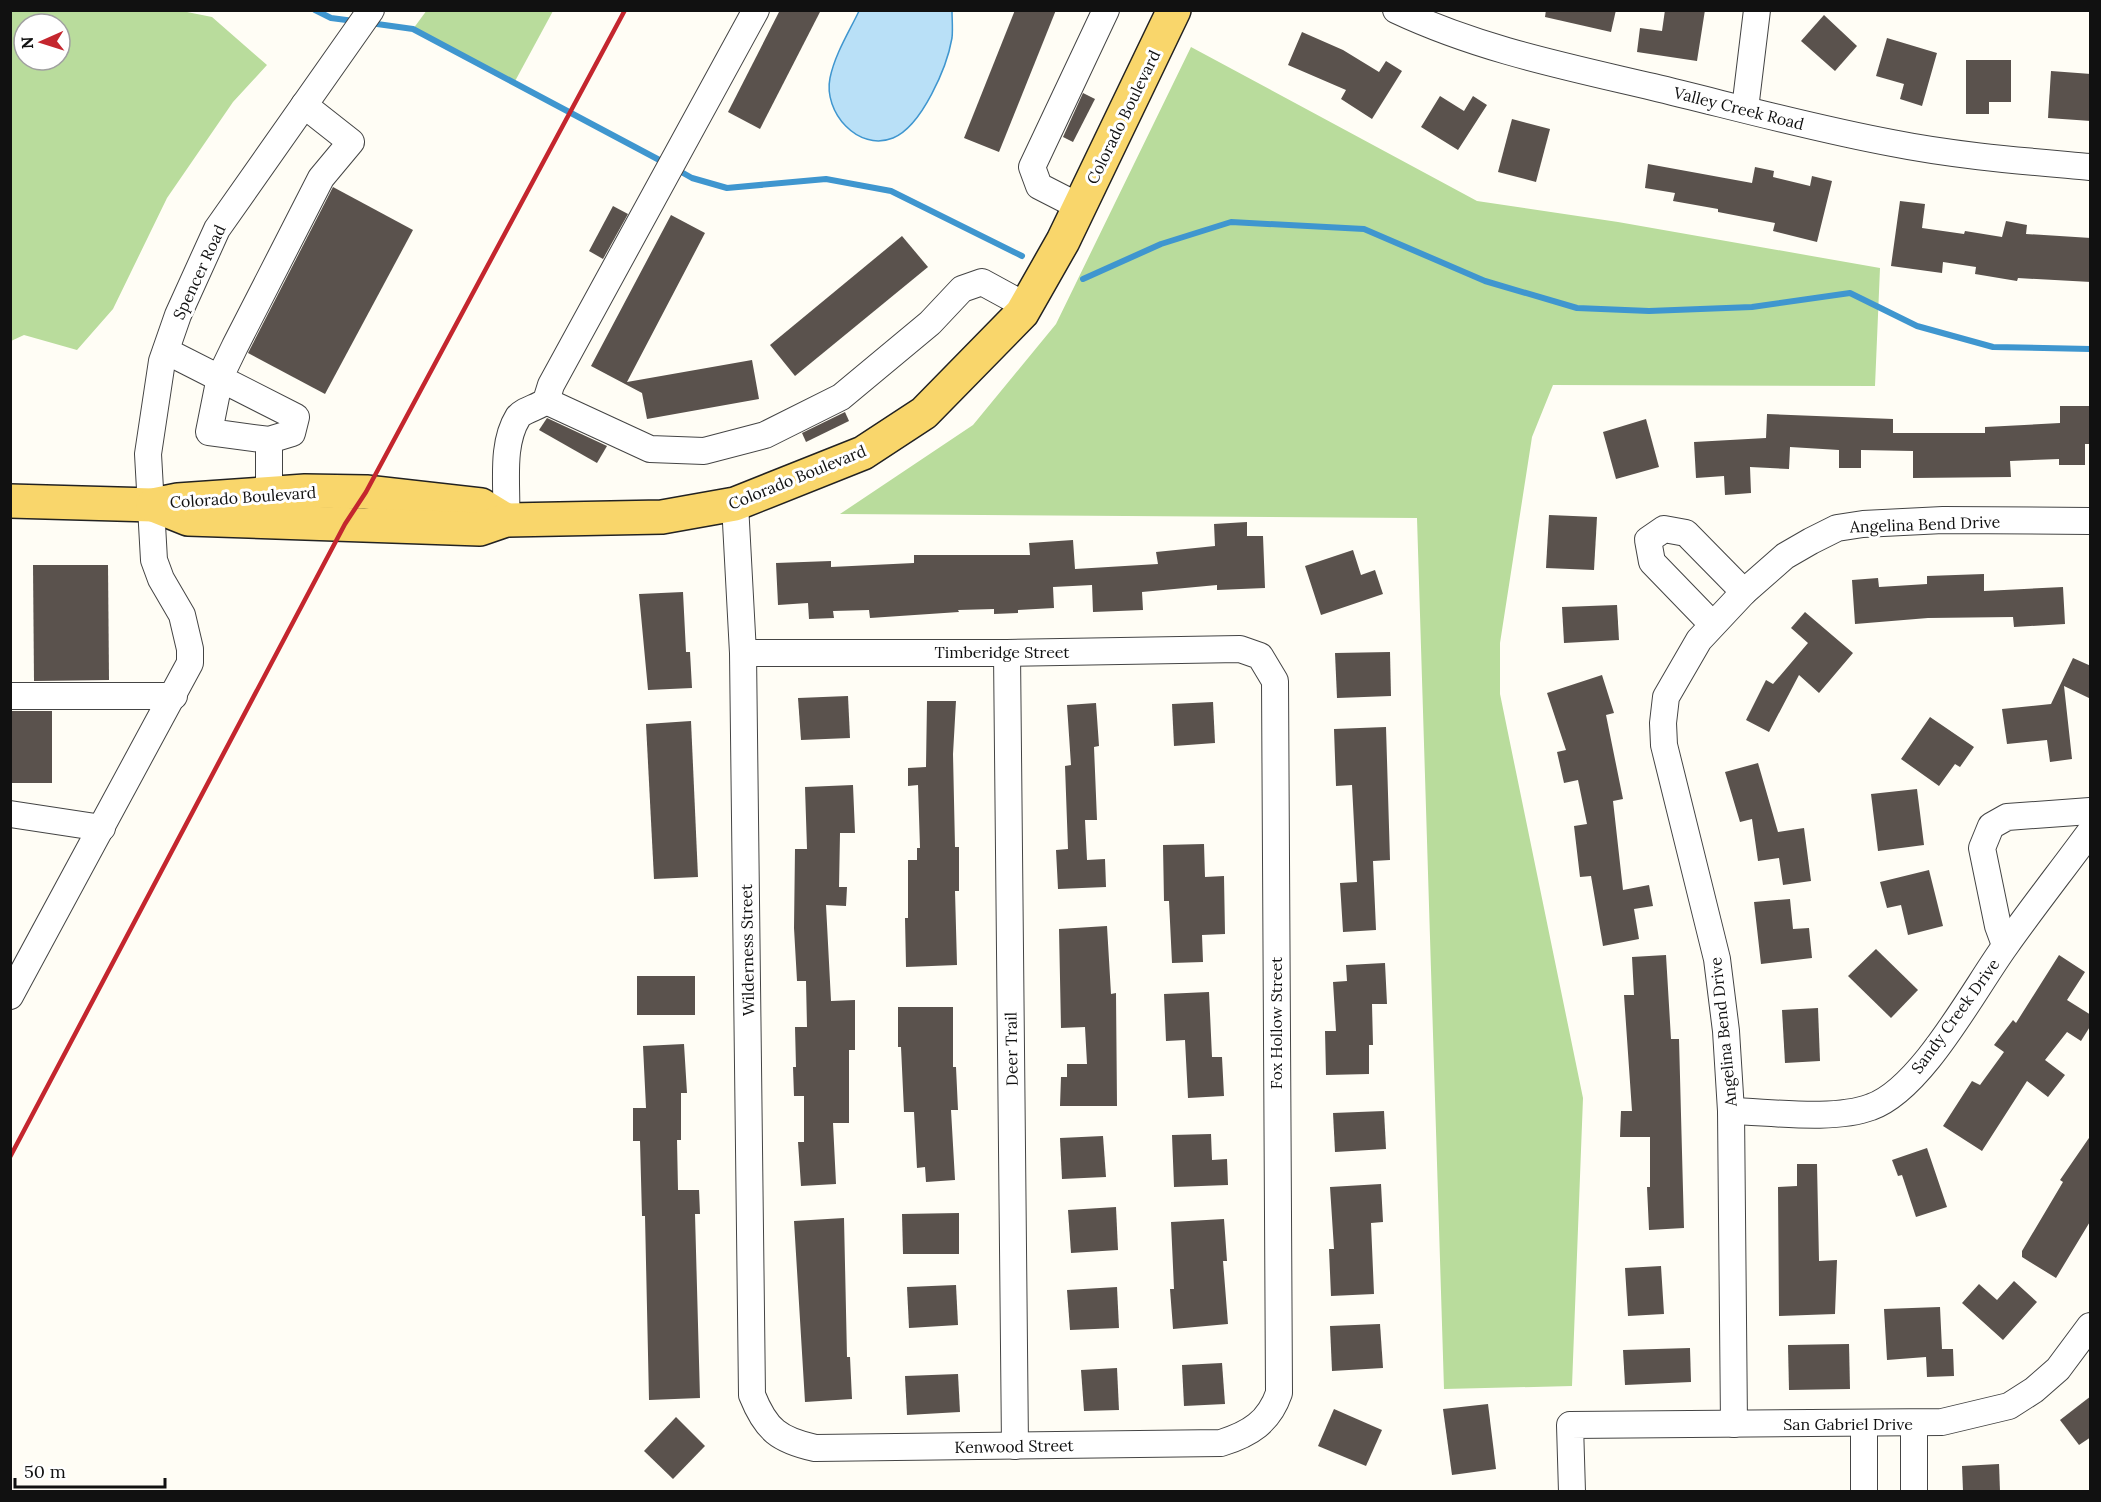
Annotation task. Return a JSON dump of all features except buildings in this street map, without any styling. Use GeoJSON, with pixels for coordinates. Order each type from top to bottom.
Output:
{"type":"FeatureCollection","features":[{"type":"Feature","properties":{"kind":"main road","name":"Colorado Boulevard"},"geometry":{"type":"LineString","coordinates":[[153,505],[188,519],[480,529],[506,520],[662,517],[735,504],[863,453],[924,413],[1022,313],[1080,207],[1174,10]]}},
{"type":"Feature","properties":{"kind":"main road","name":"Colorado Boulevard"},"geometry":{"type":"LineString","coordinates":[[153,505],[178,500],[269,494],[356,492],[433,498],[481,505],[506,520]]}},
{"type":"Feature","properties":{"kind":"main road"},"geometry":{"type":"LineString","coordinates":[[10,501],[153,505]]}},
{"type":"Feature","properties":{"kind":"street","name":"Spencer Road"},"geometry":{"type":"LineString","coordinates":[[10,996],[187,672],[190,649],[179,608],[156,568],[148,454],[153,413],[166,351],[178,315],[217,229],[371,10]]}},
{"type":"Feature","properties":{"kind":"street"},"geometry":{"type":"LineString","coordinates":[[506,520],[508,488],[506,448],[519,415],[546,400],[551,385],[756,10]]}},
{"type":"Feature","properties":{"kind":"street"},"geometry":{"type":"LineString","coordinates":[[1080,207],[1039,186],[1032,167],[1106,10]]}},
{"type":"Feature","properties":{"kind":"street","name":"Valley Creek Road"},"geometry":{"type":"LineString","coordinates":[[1396,10],[1444,33],[1498,50],[1893,144],[1991,158],[2091,166]]}},
{"type":"Feature","properties":{"kind":"street"},"geometry":{"type":"LineString","coordinates":[[1745,110],[1757,10]]}},
{"type":"Feature","properties":{"kind":"street"},"geometry":{"type":"LineString","coordinates":[[166,351],[220,377],[296,417],[292,433],[269,440],[209,432],[220,377],[321,178],[351,142],[304,105]]}},
{"type":"Feature","properties":{"kind":"street"},"geometry":{"type":"LineString","coordinates":[[546,400],[650,449],[704,451],[765,435],[841,397],[930,323],[962,289],[982,282],[1026,306]]}},
{"type":"Feature","properties":{"kind":"street"},"geometry":{"type":"LineString","coordinates":[[269,440],[269,494]]}},
{"type":"Feature","properties":{"kind":"street","name":"Wilderness Street"},"geometry":{"type":"LineString","coordinates":[[735,504],[743,653],[752,1395]]}},
{"type":"Feature","properties":{"kind":"street","name":"Angelina Bend Drive"},"geometry":{"type":"LineString","coordinates":[[1734,1424],[1731,1111],[1726,1031],[1717,959],[1664,745],[1663,723],[1666,696],[1699,640],[1744,592],[1785,556],[1837,528],[1863,524],[1943,520],[2091,521]]}},
{"type":"Feature","properties":{"kind":"street"},"geometry":{"type":"LineString","coordinates":[[1712,624],[1652,562],[1648,540],[1664,529],[1686,533],[1744,592]]}},
{"type":"Feature","properties":{"kind":"street","name":"Timberidge Street"},"geometry":{"type":"LineString","coordinates":[[743,653],[1007,653],[1240,649],[1260,656]]}},
{"type":"Feature","properties":{"kind":"street","name":"Deer Trail"},"geometry":{"type":"LineString","coordinates":[[1007,653],[1015,1446]]}},
{"type":"Feature","properties":{"kind":"street","name":"Fox Hollow Street"},"geometry":{"type":"LineString","coordinates":[[1260,656],[1275,681],[1279,1393]]}},
{"type":"Feature","properties":{"kind":"street"},"geometry":{"type":"LineString","coordinates":[[10,696],[174,696]]}},
{"type":"Feature","properties":{"kind":"street","name":"Sandy Creek Drive"},"geometry":{"type":"LineString","coordinates":[[2006,945],[1998,926],[1982,848],[1991,826],[2007,817],[2091,811]]}},
{"type":"Feature","properties":{"kind":"street"},"geometry":{"type":"LineString","coordinates":[[10,814],[102,828]]}},
{"type":"Feature","properties":{"kind":"street","name":"Sandy Creek Drive"},"geometry":{"type":"LineString","coordinates":[[1731,1111],[1848,1114],[1873,1107],[1918,1072],[2006,945],[2091,832]]}},
{"type":"Feature","properties":{"kind":"street","name":"San Gabriel Drive"},"geometry":{"type":"LineString","coordinates":[[1572,1491],[1570,1425],[1942,1422],[2009,1406],[2034,1390],[2058,1369],[2091,1326]]}},
{"type":"Feature","properties":{"kind":"street","name":"Kenwood Street"},"geometry":{"type":"LineString","coordinates":[[752,1395],[759,1414],[777,1436],[815,1448],[1221,1443],[1241,1437],[1260,1425],[1273,1410],[1279,1393]]}},
{"type":"Feature","properties":{"kind":"street"},"geometry":{"type":"LineString","coordinates":[[1863,1491],[1864,1424]]}},
{"type":"Feature","properties":{"kind":"street"},"geometry":{"type":"LineString","coordinates":[[1914,1424],[1914,1491]]}},
{"type":"Feature","properties":{"kind":"green space"},"geometry":{"type":"Polygon","coordinates":[[[177,10],[212,17],[267,65],[233,102],[167,198],[113,309],[77,350],[24,335],[11,341],[11,11],[177,10]]]}},
{"type":"Feature","properties":{"kind":"green space"},"geometry":{"type":"Polygon","coordinates":[[[427,10],[553,11],[514,83],[413,29],[427,10]]]}},
{"type":"Feature","properties":{"kind":"green space"},"geometry":{"type":"Polygon","coordinates":[[[1191,47],[1477,201],[1618,222],[1880,268],[1875,386],[1553,385],[1532,437],[1500,643],[1500,694],[1583,1098],[1572,1386],[1444,1389],[1417,518],[840,514],[973,425],[1056,324],[1191,47]]]}},
{"type":"Feature","properties":{"kind":"water"},"geometry":{"type":"Polygon","coordinates":[[[859,11],[952,11],[952,35],[945,64],[923,109],[904,131],[893,138],[880,141],[867,139],[846,126],[832,104],[829,91],[835,60],[859,11]]]}},
{"type":"Feature","properties":{"kind":"waterway"},"geometry":{"type":"LineString","coordinates":[[315,10],[331,18],[354,21]]}},
{"type":"Feature","properties":{"kind":"waterway"},"geometry":{"type":"LineString","coordinates":[[370,23],[413,29],[665,163]]}},
{"type":"Feature","properties":{"kind":"waterway"},"geometry":{"type":"LineString","coordinates":[[676,169],[692,178],[727,188],[826,179],[891,191],[1022,256]]}},
{"type":"Feature","properties":{"kind":"waterway"},"geometry":{"type":"LineString","coordinates":[[1083,279],[1161,244],[1231,222],[1364,229],[1485,281],[1577,308],[1649,311],[1752,307],[1850,293],[1917,326],[1993,347],[2090,349]]}},
{"type":"Feature","properties":{"kind":"railway"},"geometry":{"type":"LineString","coordinates":[[10,1157],[345,524],[366,492],[625,10]]}}]}
